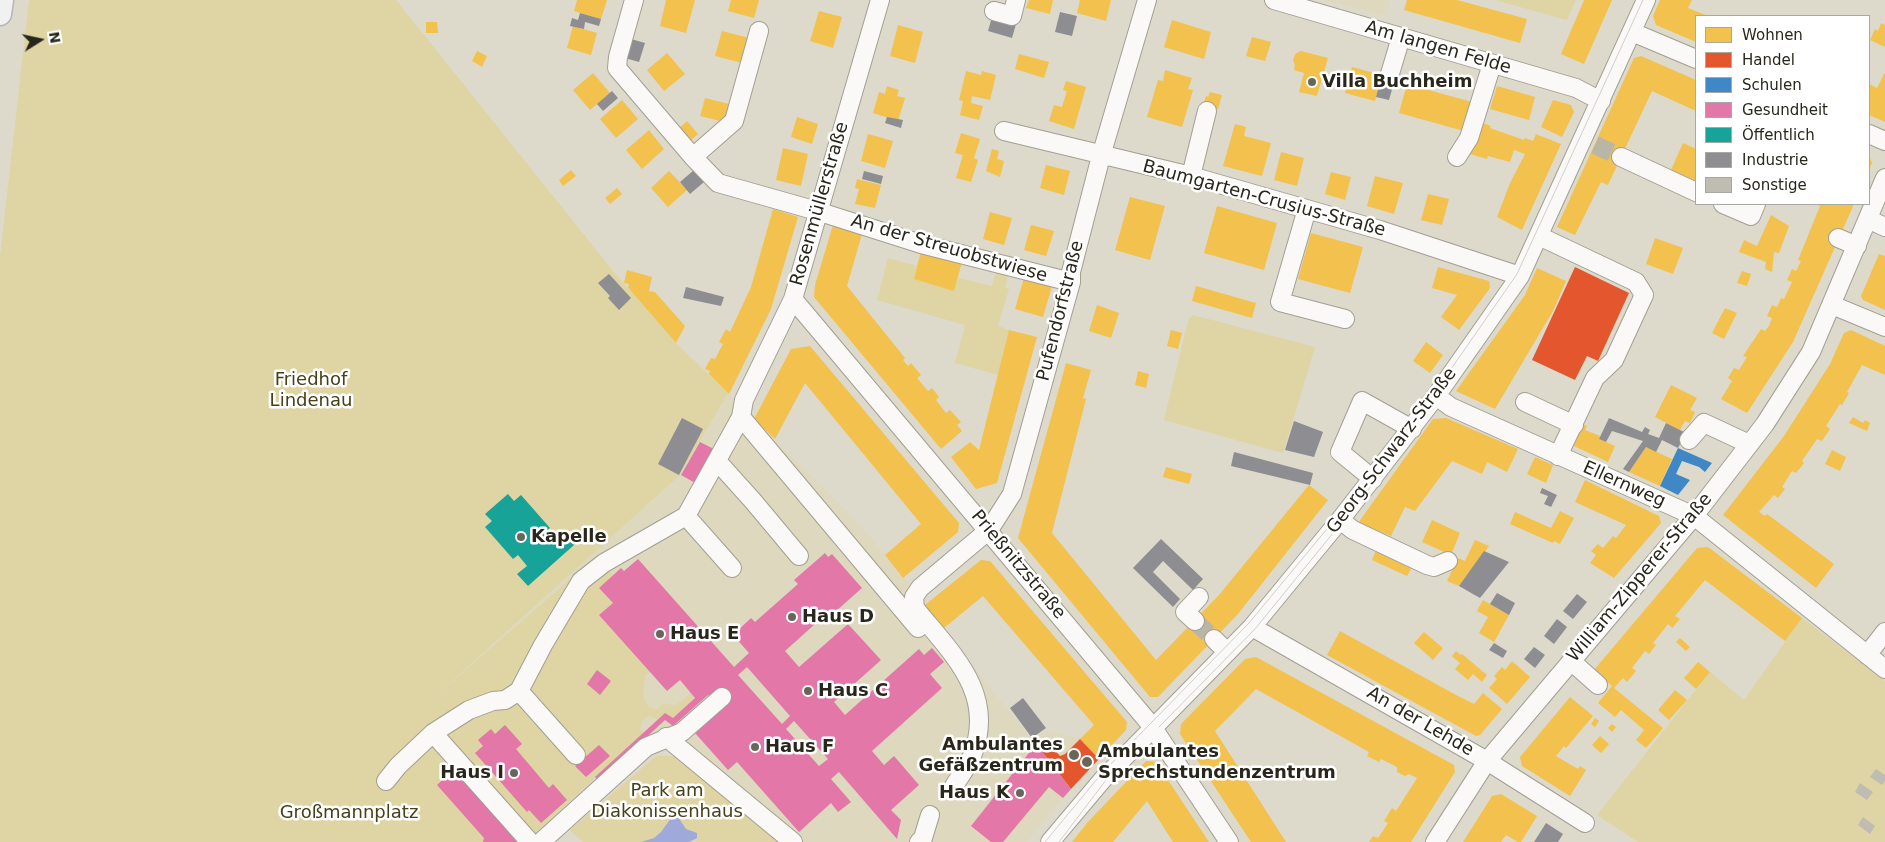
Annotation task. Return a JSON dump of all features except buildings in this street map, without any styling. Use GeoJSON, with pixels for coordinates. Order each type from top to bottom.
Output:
{"type":"FeatureCollection","features":[{"type":"Feature","properties":{"kind":"main road"},"geometry":{"type":"LineString","coordinates":[[0,14],[2,0]]}},
{"type":"Feature","properties":{"kind":"street","name":"An der Streuobstwiese"},"geometry":{"type":"LineString","coordinates":[[634,0],[618,57],[618,68],[693,157],[718,183],[817,211],[921,244],[1071,282]]}},
{"type":"Feature","properties":{"kind":"street","name":"Rosenmüllerstraße"},"geometry":{"type":"LineString","coordinates":[[686,516],[717,461],[793,299],[817,211],[880,0]]}},
{"type":"Feature","properties":{"kind":"street"},"geometry":{"type":"LineString","coordinates":[[994,11],[1012,16],[1016,0]]}},
{"type":"Feature","properties":{"kind":"street","name":"Pufendorfstraße"},"geometry":{"type":"LineString","coordinates":[[954,786],[972,758],[978,738],[979,710],[971,683],[963,669],[915,608],[914,597],[920,588],[989,530],[1012,494],[1071,282],[1071,272],[1101,156],[1147,0]]}},
{"type":"Feature","properties":{"kind":"street","name":"Am langen Felde"},"geometry":{"type":"LineString","coordinates":[[1274,0],[1313,5],[1401,37],[1576,88],[1600,102]]}},
{"type":"Feature","properties":{"kind":"street","name":"Georg-Schwarz-Straße"},"geometry":{"type":"LineString","coordinates":[[1050,842],[1104,778],[1252,627],[1373,479],[1436,396],[1520,276],[1589,142],[1600,102],[1646,0]]}},
{"type":"Feature","properties":{"kind":"street"},"geometry":{"type":"LineString","coordinates":[[693,157],[734,121],[758,31]]}},
{"type":"Feature","properties":{"kind":"street"},"geometry":{"type":"LineString","coordinates":[[1632,32],[1695,60]]}},
{"type":"Feature","properties":{"kind":"street"},"geometry":{"type":"LineString","coordinates":[[1389,77],[1401,37]]}},
{"type":"Feature","properties":{"kind":"street"},"geometry":{"type":"LineString","coordinates":[[1457,157],[1469,138],[1492,64]]}},
{"type":"Feature","properties":{"kind":"street"},"geometry":{"type":"LineString","coordinates":[[1191,176],[1207,111]]}},
{"type":"Feature","properties":{"kind":"street","name":"Baumgarten-Crusius-Straße"},"geometry":{"type":"LineString","coordinates":[[1004,131],[1101,156],[1191,176],[1380,230],[1520,276]]}},
{"type":"Feature","properties":{"kind":"street"},"geometry":{"type":"LineString","coordinates":[[1870,134],[1885,141]]}},
{"type":"Feature","properties":{"kind":"street"},"geometry":{"type":"LineString","coordinates":[[1621,157],[1695,192]]}},
{"type":"Feature","properties":{"kind":"street","name":"William-Zipperer-Straße"},"geometry":{"type":"LineString","coordinates":[[1435,842],[1487,760],[1694,516],[1770,416],[1806,360],[1832,305],[1885,178]]}},
{"type":"Feature","properties":{"kind":"street"},"geometry":{"type":"LineString","coordinates":[[1725,205],[1751,216],[1756,205]]}},
{"type":"Feature","properties":{"kind":"street"},"geometry":{"type":"LineString","coordinates":[[1307,209],[1280,302],[1345,319]]}},
{"type":"Feature","properties":{"kind":"street"},"geometry":{"type":"LineString","coordinates":[[1868,219],[1885,227]]}},
{"type":"Feature","properties":{"kind":"street"},"geometry":{"type":"LineString","coordinates":[[1539,236],[1636,282],[1644,295],[1614,360],[1595,378],[1558,456]]}},
{"type":"Feature","properties":{"kind":"street"},"geometry":{"type":"LineString","coordinates":[[1838,238],[1856,246]]}},
{"type":"Feature","properties":{"kind":"street","name":"Prießnitzstraße"},"geometry":{"type":"LineString","coordinates":[[793,299],[989,530],[1153,728],[1229,842]]}},
{"type":"Feature","properties":{"kind":"street"},"geometry":{"type":"LineString","coordinates":[[1832,305],[1885,327]]}},
{"type":"Feature","properties":{"kind":"street","name":"Ellernweg"},"geometry":{"type":"LineString","coordinates":[[1436,396],[1451,407],[1694,516],[1885,669]]}},
{"type":"Feature","properties":{"kind":"street"},"geometry":{"type":"LineString","coordinates":[[1373,479],[1340,452],[1362,400],[1412,429]]}},
{"type":"Feature","properties":{"kind":"street"},"geometry":{"type":"LineString","coordinates":[[1525,402],[1574,425]]}},
{"type":"Feature","properties":{"kind":"street"},"geometry":{"type":"LineString","coordinates":[[742,409],[930,643]]}},
{"type":"Feature","properties":{"kind":"street"},"geometry":{"type":"LineString","coordinates":[[1689,440],[1704,423],[1749,444]]}},
{"type":"Feature","properties":{"kind":"street"},"geometry":{"type":"LineString","coordinates":[[717,461],[754,501],[799,556]]}},
{"type":"Feature","properties":{"kind":"street"},"geometry":{"type":"LineString","coordinates":[[386,782],[398,766],[433,733],[469,710],[492,702],[506,700],[519,691],[543,645],[581,581],[604,563],[686,516],[732,568]]}},
{"type":"Feature","properties":{"kind":"street"},"geometry":{"type":"LineString","coordinates":[[1340,520],[1353,530],[1427,565],[1434,567],[1448,561]]}},
{"type":"Feature","properties":{"kind":"street"},"geometry":{"type":"LineString","coordinates":[[1194,621],[1185,612],[1199,597]]}},
{"type":"Feature","properties":{"kind":"street","name":"An der Lehde"},"geometry":{"type":"LineString","coordinates":[[1252,627],[1487,760],[1585,823]]}},
{"type":"Feature","properties":{"kind":"street"},"geometry":{"type":"LineString","coordinates":[[1867,655],[1885,632]]}},
{"type":"Feature","properties":{"kind":"street"},"geometry":{"type":"LineString","coordinates":[[1214,638],[1227,652]]}},
{"type":"Feature","properties":{"kind":"street"},"geometry":{"type":"LineString","coordinates":[[1571,661],[1598,685]]}},
{"type":"Feature","properties":{"kind":"street"},"geometry":{"type":"LineString","coordinates":[[519,691],[576,755]]}},
{"type":"Feature","properties":{"kind":"street"},"geometry":{"type":"LineString","coordinates":[[541,842],[646,746],[682,732],[722,697]]}},
{"type":"Feature","properties":{"kind":"street"},"geometry":{"type":"LineString","coordinates":[[433,733],[530,842]]}},
{"type":"Feature","properties":{"kind":"street"},"geometry":{"type":"LineString","coordinates":[[666,737],[792,842]]}},
{"type":"Feature","properties":{"kind":"street"},"geometry":{"type":"LineString","coordinates":[[920,842],[930,815]]}},
{"type":"Feature","properties":{"kind":"shaded area"},"geometry":{"type":"Polygon","coordinates":[[[1325,0],[1390,0],[1385,16],[1325,0]]]}},
{"type":"Feature","properties":{"kind":"shaded area"},"geometry":{"type":"Polygon","coordinates":[[[728,393],[860,524],[903,578],[920,588],[924,604],[1032,740],[1048,730],[1080,739],[1099,759],[1027,842],[802,842],[664,727],[533,842],[351,771],[680,475],[728,393]]]}},
{"type":"Feature","properties":{"kind":"green space","name":"Friedhof Lindenau"},"geometry":{"type":"Polygon","coordinates":[[[29,0],[396,0],[613,271],[676,343],[728,393],[680,475],[422,708],[598,555],[613,575],[599,588],[613,603],[651,672],[645,675],[643,696],[649,708],[657,709],[663,704],[676,705],[691,693],[695,698],[673,718],[665,713],[658,719],[650,716],[644,719],[640,729],[643,733],[526,842],[0,842],[0,257],[29,0]]]}},
{"type":"Feature","properties":{"kind":"green space"},"geometry":{"type":"Polygon","coordinates":[[[1495,0],[1576,0],[1567,20],[1495,0]]]}},
{"type":"Feature","properties":{"kind":"green space"},"geometry":{"type":"Polygon","coordinates":[[[888,258],[917,266],[914,279],[954,290],[958,278],[992,286],[996,271],[1009,273],[1005,287],[1009,289],[998,326],[1009,330],[998,375],[955,363],[965,325],[877,300],[888,258]]]}},
{"type":"Feature","properties":{"kind":"green space"},"geometry":{"type":"Polygon","coordinates":[[[1193,315],[1315,347],[1283,453],[1164,420],[1188,321],[1193,315]]]}},
{"type":"Feature","properties":{"kind":"green space"},"geometry":{"type":"Polygon","coordinates":[[[1802,618],[1885,681],[1885,842],[1638,842],[1597,815],[1710,672],[1744,700],[1802,618]]]}},
{"type":"Feature","properties":{"kind":"green space","name":"Park am Diakonissenhaus"},"geometry":{"type":"Polygon","coordinates":[[[656,756],[675,756],[781,842],[583,842],[570,830],[656,756]]]}},
{"type":"Feature","properties":{"kind":"water"},"geometry":{"type":"Polygon","coordinates":[[[672,817],[678,817],[686,829],[697,833],[697,838],[689,842],[641,842],[654,838],[672,817]]]}},
{"type":"Feature","properties":{"kind":"tunnel"},"geometry":{"type":"LineString","coordinates":[[1595,145],[1621,157]]}},
{"type":"Feature","properties":{"kind":"tunnel"},"geometry":{"type":"LineString","coordinates":[[1195,621],[1214,639]]}},
{"type":"Feature","properties":{"kind":"tram line"},"geometry":{"type":"LineString","coordinates":[[1045,842],[1102,773],[1249,623],[1370,477],[1433,395],[1517,274],[1643,0]]}},
{"type":"Feature","properties":{"kind":"tram line"},"geometry":{"type":"LineString","coordinates":[[1159,727],[1255,629],[1381,474]]}},
{"type":"Feature","properties":{"kind":"tram line"},"geometry":{"type":"LineString","coordinates":[[1059,842],[1106,780],[1115,772]]}},
{"type":"Feature","properties":{"kind":"place","name":"Villa Buchheim"},"geometry":{"type":"Point","coordinates":[1312,82]}},
{"type":"Feature","properties":{"kind":"place","name":"Kapelle"},"geometry":{"type":"Point","coordinates":[521,537]}},
{"type":"Feature","properties":{"kind":"place","name":"Haus D"},"geometry":{"type":"Point","coordinates":[792,617]}},
{"type":"Feature","properties":{"kind":"place","name":"Haus E"},"geometry":{"type":"Point","coordinates":[660,634]}},
{"type":"Feature","properties":{"kind":"place","name":"Haus C"},"geometry":{"type":"Point","coordinates":[808,691]}},
{"type":"Feature","properties":{"kind":"place","name":"Haus F"},"geometry":{"type":"Point","coordinates":[755,747]}},
{"type":"Feature","properties":{"kind":"place","name":"Ambulantes Gefäßzentrum"},"geometry":{"type":"Point","coordinates":[1074,755]}},
{"type":"Feature","properties":{"kind":"place","name":"Ambulantes Sprechstundenzentrum"},"geometry":{"type":"Point","coordinates":[1087,762]}},
{"type":"Feature","properties":{"kind":"place","name":"Haus I"},"geometry":{"type":"Point","coordinates":[514,773]}},
{"type":"Feature","properties":{"kind":"place","name":"Haus K"},"geometry":{"type":"Point","coordinates":[1020,793]}},
{"type":"Feature","properties":{"kind":"park label","name":"Großmannplatz"},"geometry":{"type":"Point","coordinates":[349,813]}}]}
